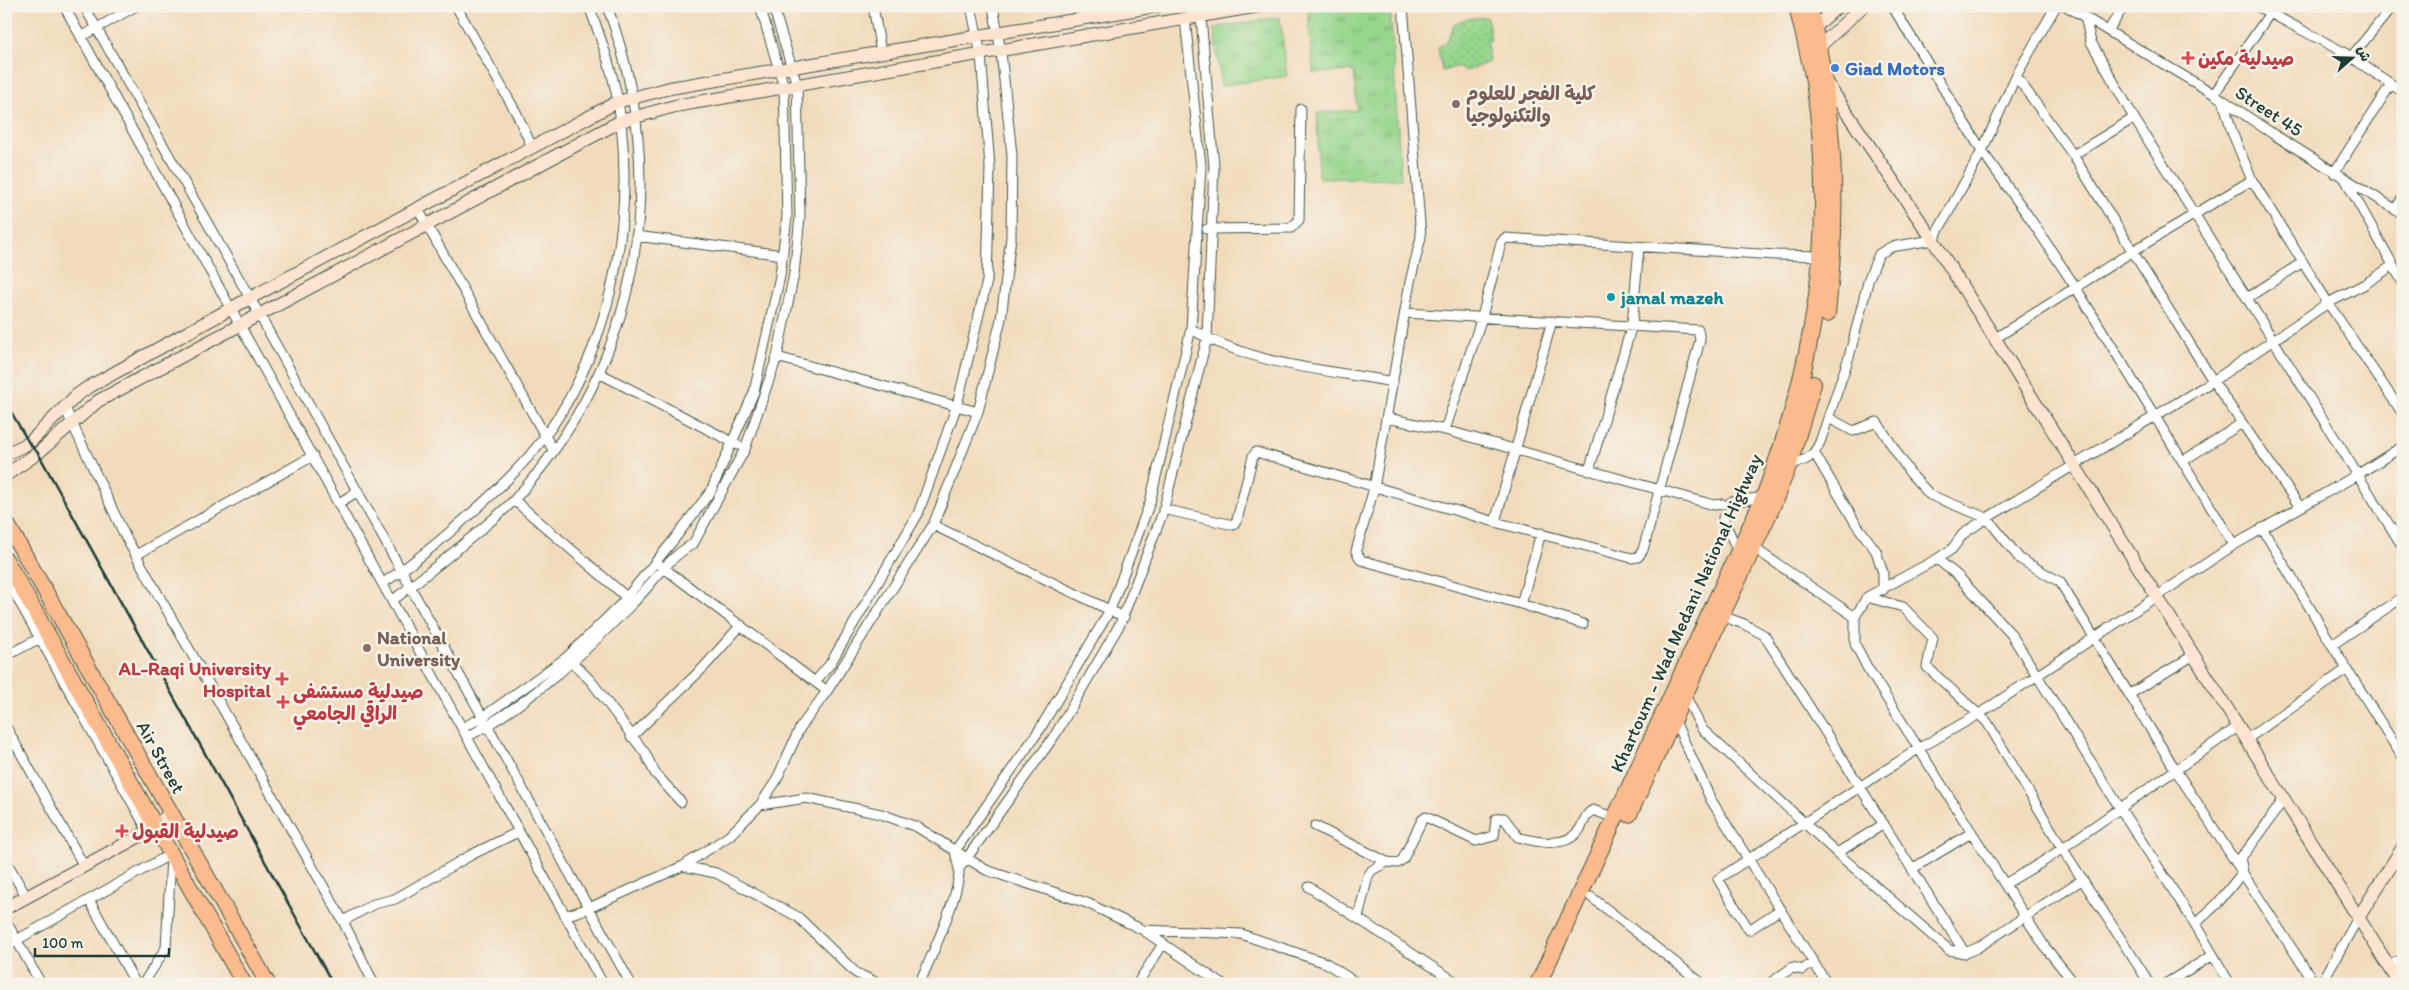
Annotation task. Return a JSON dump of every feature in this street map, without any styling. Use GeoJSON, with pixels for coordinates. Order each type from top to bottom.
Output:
{"type":"FeatureCollection","features":[{"type":"Feature","properties":{"kind":"highway","name":"Khartoum - Wad Medani National Highway"},"geometry":{"type":"LineString","coordinates":[[1551,984],[1722,616],[1782,449],[1803,379],[1815,320],[1822,256],[1821,142],[1814,87],[1797,6]]}},
{"type":"Feature","properties":{"kind":"highway","name":"Khartoum - Wad Medani National Highway"},"geometry":{"type":"LineString","coordinates":[[1538,984],[1615,818],[1789,464],[1814,379],[1826,323],[1833,257],[1834,166],[1826,82],[1809,6]]}},
{"type":"Feature","properties":{"kind":"main road","name":"Air Street"},"geometry":{"type":"LineString","coordinates":[[6,522],[268,984]]}},
{"type":"Feature","properties":{"kind":"main road","name":"Air Street"},"geometry":{"type":"LineString","coordinates":[[6,560],[152,829],[171,854],[244,984]]}},
{"type":"Feature","properties":{"kind":"street"},"geometry":{"type":"LineString","coordinates":[[64,6],[603,984]]}},
{"type":"Feature","properties":{"kind":"street"},"geometry":{"type":"LineString","coordinates":[[84,6],[358,491],[631,984]]}},
{"type":"Feature","properties":{"kind":"street"},"geometry":{"type":"LineString","coordinates":[[81,37],[136,6]]}},
{"type":"Feature","properties":{"kind":"street"},"geometry":{"type":"LineString","coordinates":[[456,6],[515,110],[532,147]]}},
{"type":"Feature","properties":{"kind":"street"},"geometry":{"type":"LineString","coordinates":[[383,583],[402,571],[501,488],[545,436],[575,389],[601,323],[615,265],[622,219],[624,188],[621,121],[609,65],[589,6]]}},
{"type":"Feature","properties":{"kind":"street"},"geometry":{"type":"LineString","coordinates":[[392,600],[411,587],[514,500],[554,450],[588,396],[616,331],[632,269],[641,184],[634,97],[607,6]]}},
{"type":"Feature","properties":{"kind":"street"},"geometry":{"type":"LineString","coordinates":[[630,600],[656,562],[711,491],[754,392],[778,286],[787,216],[784,87],[760,6]]}},
{"type":"Feature","properties":{"kind":"street"},"geometry":{"type":"LineString","coordinates":[[465,733],[488,726],[570,660],[664,569],[678,552],[693,544],[745,449],[778,357],[794,274],[800,217],[797,85],[773,6]]}},
{"type":"Feature","properties":{"kind":"street"},"geometry":{"type":"LineString","coordinates":[[873,6],[882,52]]}},
{"type":"Feature","properties":{"kind":"street"},"geometry":{"type":"LineString","coordinates":[[815,682],[830,664],[918,514],[957,405],[987,280],[990,167],[978,36],[971,6]]}},
{"type":"Feature","properties":{"kind":"street"},"geometry":{"type":"LineString","coordinates":[[565,916],[589,908],[683,866],[729,836],[760,805],[776,781],[800,728],[827,692],[933,526],[978,412],[1002,319],[1011,237],[1012,154],[1001,52],[993,6]]}},
{"type":"Feature","properties":{"kind":"street"},"geometry":{"type":"LineString","coordinates":[[6,454],[29,443],[87,388],[231,308],[617,102],[670,88],[998,33],[1092,12],[1156,6]]}},
{"type":"Feature","properties":{"kind":"street"},"geometry":{"type":"LineString","coordinates":[[6,475],[38,454],[98,401],[621,121],[675,106],[1001,52],[1184,13],[1259,6]]}},
{"type":"Feature","properties":{"kind":"street"},"geometry":{"type":"LineString","coordinates":[[1403,6],[1421,237],[1405,313],[1374,488],[1356,551],[1361,560],[1521,604],[1583,624]]}},
{"type":"Feature","properties":{"kind":"street"},"geometry":{"type":"LineString","coordinates":[[1814,28],[1838,6]]}},
{"type":"Feature","properties":{"kind":"street"},"geometry":{"type":"LineString","coordinates":[[1819,47],[1863,6]]}},
{"type":"Feature","properties":{"kind":"street"},"geometry":{"type":"LineString","coordinates":[[1892,6],[1982,151],[2076,288],[2234,545]]}},
{"type":"Feature","properties":{"kind":"street"},"geometry":{"type":"LineString","coordinates":[[1933,240],[1982,151],[2016,76],[2056,6]]}},
{"type":"Feature","properties":{"kind":"street","name":"Street 45"},"geometry":{"type":"LineString","coordinates":[[2066,6],[2214,94],[2334,173],[2399,212]]}},
{"type":"Feature","properties":{"kind":"street"},"geometry":{"type":"LineString","coordinates":[[2108,31],[2124,6]]}},
{"type":"Feature","properties":{"kind":"street"},"geometry":{"type":"LineString","coordinates":[[2257,6],[2273,9],[2351,57],[2403,92]]}},
{"type":"Feature","properties":{"kind":"street"},"geometry":{"type":"LineString","coordinates":[[2351,57],[2393,6]]}},
{"type":"Feature","properties":{"kind":"street"},"geometry":{"type":"LineString","coordinates":[[2214,94],[2273,9]]}},
{"type":"Feature","properties":{"kind":"street"},"geometry":{"type":"LineString","coordinates":[[958,869],[968,858],[1055,735],[1124,617],[1163,509],[1207,338],[1214,167],[1200,11]]}},
{"type":"Feature","properties":{"kind":"street"},"geometry":{"type":"LineString","coordinates":[[919,984],[943,927],[958,869],[955,851],[1043,724],[1110,610],[1150,502],[1191,329],[1198,229],[1201,166],[1184,13]]}},
{"type":"Feature","properties":{"kind":"street"},"geometry":{"type":"LineString","coordinates":[[2085,17],[2091,42],[2134,118],[2193,215],[2403,547]]}},
{"type":"Feature","properties":{"kind":"street"},"geometry":{"type":"LineString","coordinates":[[2016,76],[2073,155],[2213,381],[2300,507]]}},
{"type":"Feature","properties":{"kind":"street"},"geometry":{"type":"LineString","coordinates":[[1826,82],[1933,240],[2400,984]]}},
{"type":"Feature","properties":{"kind":"street"},"geometry":{"type":"LineString","coordinates":[[2334,173],[2391,84]]}},
{"type":"Feature","properties":{"kind":"street"},"geometry":{"type":"LineString","coordinates":[[2223,100],[2232,132],[2252,180],[2328,304],[2403,414]]}},
{"type":"Feature","properties":{"kind":"street"},"geometry":{"type":"LineString","coordinates":[[1198,229],[1291,228],[1298,223],[1301,109]]}},
{"type":"Feature","properties":{"kind":"street"},"geometry":{"type":"LineString","coordinates":[[2073,155],[2134,118]]}},
{"type":"Feature","properties":{"kind":"street"},"geometry":{"type":"LineString","coordinates":[[2345,179],[2403,283]]}},
{"type":"Feature","properties":{"kind":"street"},"geometry":{"type":"LineString","coordinates":[[1994,339],[2133,251],[2252,180]]}},
{"type":"Feature","properties":{"kind":"street"},"geometry":{"type":"LineString","coordinates":[[2399,212],[2403,198]]}},
{"type":"Feature","properties":{"kind":"street"},"geometry":{"type":"LineString","coordinates":[[418,209],[554,450]]}},
{"type":"Feature","properties":{"kind":"street"},"geometry":{"type":"LineString","coordinates":[[636,236],[783,255]]}},
{"type":"Feature","properties":{"kind":"street"},"geometry":{"type":"LineString","coordinates":[[1445,430],[1482,317],[1501,243],[1505,238],[1776,255],[1822,256]]}},
{"type":"Feature","properties":{"kind":"street"},"geometry":{"type":"LineString","coordinates":[[1789,464],[1805,461],[1814,454],[1829,418],[1854,339],[1868,278],[1879,254],[1891,247],[1933,240]]}},
{"type":"Feature","properties":{"kind":"street"},"geometry":{"type":"LineString","coordinates":[[1589,471],[1632,325],[1639,247]]}},
{"type":"Feature","properties":{"kind":"street"},"geometry":{"type":"LineString","coordinates":[[2247,298],[2303,262]]}},
{"type":"Feature","properties":{"kind":"street"},"geometry":{"type":"LineString","coordinates":[[2075,984],[2026,918],[1918,750],[1855,644],[1855,618],[1866,597],[1883,590],[1937,559],[1952,549],[1963,534],[1987,518],[2213,381],[2328,304],[2365,284],[2392,266]]}},
{"type":"Feature","properties":{"kind":"street"},"geometry":{"type":"LineString","coordinates":[[1163,509],[1233,525],[1238,520],[1253,456],[1256,452],[1265,453],[1374,488],[1495,522],[1632,558],[1638,557],[1643,550],[1700,340],[1698,330],[1405,313]]}},
{"type":"Feature","properties":{"kind":"street"},"geometry":{"type":"LineString","coordinates":[[1495,522],[1514,449],[1552,321]]}},
{"type":"Feature","properties":{"kind":"street"},"geometry":{"type":"LineString","coordinates":[[1191,329],[1243,354],[1284,364],[1393,382]]}},
{"type":"Feature","properties":{"kind":"street"},"geometry":{"type":"LineString","coordinates":[[778,357],[978,412]]}},
{"type":"Feature","properties":{"kind":"street"},"geometry":{"type":"LineString","coordinates":[[598,373],[745,449]]}},
{"type":"Feature","properties":{"kind":"street"},"geometry":{"type":"LineString","coordinates":[[65,408],[136,555],[342,921],[374,984]]}},
{"type":"Feature","properties":{"kind":"street"},"geometry":{"type":"LineString","coordinates":[[1387,418],[1445,430],[1722,508],[1764,497]]}},
{"type":"Feature","properties":{"kind":"street"},"geometry":{"type":"LineString","coordinates":[[1829,418],[1853,430],[1877,422],[1910,474],[1930,495],[1987,518],[2020,559],[2060,582],[2175,768],[2314,984]]}},
{"type":"Feature","properties":{"kind":"street"},"geometry":{"type":"LineString","coordinates":[[2183,461],[2242,423]]}},
{"type":"Feature","properties":{"kind":"street"},"geometry":{"type":"LineString","coordinates":[[1781,909],[1749,930],[1718,879],[1806,824],[1860,786],[1980,714],[2234,545],[2357,475],[2403,446]]}},
{"type":"Feature","properties":{"kind":"street"},"geometry":{"type":"LineString","coordinates":[[1814,454],[1856,524],[1876,551],[1883,573],[1883,590]]}},
{"type":"Feature","properties":{"kind":"street"},"geometry":{"type":"LineString","coordinates":[[136,555],[198,518],[312,456]]}},
{"type":"Feature","properties":{"kind":"street"},"geometry":{"type":"LineString","coordinates":[[339,503],[358,491]]}},
{"type":"Feature","properties":{"kind":"street"},"geometry":{"type":"LineString","coordinates":[[514,500],[630,600]]}},
{"type":"Feature","properties":{"kind":"street"},"geometry":{"type":"LineString","coordinates":[[1722,508],[1746,551],[1855,618]]}},
{"type":"Feature","properties":{"kind":"street"},"geometry":{"type":"LineString","coordinates":[[933,526],[1124,617]]}},
{"type":"Feature","properties":{"kind":"street"},"geometry":{"type":"LineString","coordinates":[[2262,528],[2403,758]]}},
{"type":"Feature","properties":{"kind":"street"},"geometry":{"type":"LineString","coordinates":[[1521,604],[1541,533]]}},
{"type":"Feature","properties":{"kind":"street"},"geometry":{"type":"LineString","coordinates":[[1937,559],[1958,576],[2001,621],[2039,675],[2120,808],[2196,924],[2230,984]]}},
{"type":"Feature","properties":{"kind":"street"},"geometry":{"type":"LineString","coordinates":[[656,562],[827,692]]}},
{"type":"Feature","properties":{"kind":"street"},"geometry":{"type":"LineString","coordinates":[[6,578],[152,829]]}},
{"type":"Feature","properties":{"kind":"street"},"geometry":{"type":"LineString","coordinates":[[1866,597],[1902,607],[1933,638],[1927,667],[1980,714],[1991,729],[2062,848],[2150,984]]}},
{"type":"Feature","properties":{"kind":"street"},"geometry":{"type":"LineString","coordinates":[[2332,645],[2403,597]]}},
{"type":"Feature","properties":{"kind":"street"},"geometry":{"type":"LineString","coordinates":[[1722,616],[1744,624],[1764,635],[1965,952]]}},
{"type":"Feature","properties":{"kind":"street"},"geometry":{"type":"LineString","coordinates":[[631,737],[686,685],[741,625]]}},
{"type":"Feature","properties":{"kind":"street"},"geometry":{"type":"LineString","coordinates":[[6,656],[40,638]]}},
{"type":"Feature","properties":{"kind":"street"},"geometry":{"type":"LineString","coordinates":[[2130,694],[2194,655]]}},
{"type":"Feature","properties":{"kind":"street"},"geometry":{"type":"LineString","coordinates":[[465,733],[483,717],[570,660]]}},
{"type":"Feature","properties":{"kind":"street"},"geometry":{"type":"LineString","coordinates":[[570,660],[591,681],[631,737],[645,753],[655,773],[681,802]]}},
{"type":"Feature","properties":{"kind":"street"},"geometry":{"type":"LineString","coordinates":[[2246,739],[2347,669]]}},
{"type":"Feature","properties":{"kind":"street"},"geometry":{"type":"LineString","coordinates":[[1685,695],[1702,729],[1837,853],[1949,950],[1965,952],[1977,948],[2026,918],[2083,879]]}},
{"type":"Feature","properties":{"kind":"street"},"geometry":{"type":"LineString","coordinates":[[1674,719],[1711,800],[1827,984]]}},
{"type":"Feature","properties":{"kind":"street"},"geometry":{"type":"LineString","coordinates":[[1043,724],[1055,735]]}},
{"type":"Feature","properties":{"kind":"street"},"geometry":{"type":"LineString","coordinates":[[2005,884],[2062,848],[2175,768],[2239,726]]}},
{"type":"Feature","properties":{"kind":"street"},"geometry":{"type":"LineString","coordinates":[[6,727],[84,866]]}},
{"type":"Feature","properties":{"kind":"street"},"geometry":{"type":"LineString","coordinates":[[760,805],[806,798],[881,814],[918,826],[986,870],[1087,903],[1142,930],[1222,984]]}},
{"type":"Feature","properties":{"kind":"street"},"geometry":{"type":"LineString","coordinates":[[2243,872],[2240,858],[2255,842],[2265,824],[2284,799]]}},
{"type":"Feature","properties":{"kind":"street"},"geometry":{"type":"LineString","coordinates":[[1315,826],[1386,862],[1398,863],[1403,860],[1422,820],[1426,817],[1476,840],[1494,836],[1496,819],[1504,818],[1518,837],[1541,842],[1571,838],[1577,834],[1586,814],[1593,810],[1615,818]]}},
{"type":"Feature","properties":{"kind":"street"},"geometry":{"type":"LineString","coordinates":[[6,908],[152,829],[170,813]]}},
{"type":"Feature","properties":{"kind":"street"},"geometry":{"type":"LineString","coordinates":[[1837,853],[1884,824]]}},
{"type":"Feature","properties":{"kind":"street"},"geometry":{"type":"LineString","coordinates":[[342,921],[374,904],[395,899],[471,855],[518,832]]}},
{"type":"Feature","properties":{"kind":"street"},"geometry":{"type":"LineString","coordinates":[[1912,869],[1971,833]]}},
{"type":"Feature","properties":{"kind":"street"},"geometry":{"type":"LineString","coordinates":[[2321,984],[2358,918],[2403,848]]}},
{"type":"Feature","properties":{"kind":"street"},"geometry":{"type":"LineString","coordinates":[[6,946],[171,854]]}},
{"type":"Feature","properties":{"kind":"street"},"geometry":{"type":"LineString","coordinates":[[143,984],[166,948],[171,854]]}},
{"type":"Feature","properties":{"kind":"street"},"geometry":{"type":"LineString","coordinates":[[6,861],[27,898]]}},
{"type":"Feature","properties":{"kind":"street"},"geometry":{"type":"LineString","coordinates":[[1358,918],[1368,876],[1372,870],[1386,862]]}},
{"type":"Feature","properties":{"kind":"street"},"geometry":{"type":"LineString","coordinates":[[683,866],[716,873],[798,917],[856,973],[880,984]]}},
{"type":"Feature","properties":{"kind":"street"},"geometry":{"type":"LineString","coordinates":[[2196,924],[2217,904],[2243,872]]}},
{"type":"Feature","properties":{"kind":"street"},"geometry":{"type":"LineString","coordinates":[[1309,887],[1455,983]]}},
{"type":"Feature","properties":{"kind":"street"},"geometry":{"type":"LineString","coordinates":[[1591,897],[1703,984]]}},
{"type":"Feature","properties":{"kind":"street"},"geometry":{"type":"LineString","coordinates":[[89,900],[136,984]]}},
{"type":"Feature","properties":{"kind":"street"},"geometry":{"type":"LineString","coordinates":[[6,921],[41,984]]}},
{"type":"Feature","properties":{"kind":"street"},"geometry":{"type":"LineString","coordinates":[[1142,930],[1241,934],[1326,962],[1358,984]]}},
{"type":"Feature","properties":{"kind":"street"},"geometry":{"type":"LineString","coordinates":[[1137,984],[1164,944]]}},
{"type":"Feature","properties":{"kind":"street"},"geometry":{"type":"LineString","coordinates":[[2165,984],[2213,955]]}},
{"type":"Feature","properties":{"kind":"street"},"geometry":{"type":"LineString","coordinates":[[2389,966],[2403,958]]}},
{"type":"Feature","properties":{"kind":"street"},"geometry":{"type":"LineString","coordinates":[[1769,984],[1793,967],[1802,970],[1814,962]]}},
{"type":"Feature","properties":{"kind":"green space"},"geometry":{"type":"Polygon","coordinates":[[[1390,6],[1401,179],[1319,178],[1317,113],[1357,110],[1354,71],[1313,73],[1308,8],[1390,6]]]}},
{"type":"Feature","properties":{"kind":"green space"},"geometry":{"type":"Polygon","coordinates":[[[1280,17],[1287,76],[1221,86],[1214,28],[1280,17]]]}},
{"type":"Feature","properties":{"kind":"green space"},"geometry":{"type":"Polygon","coordinates":[[[1487,17],[1491,40],[1487,41],[1489,62],[1466,71],[1456,67],[1442,71],[1438,47],[1445,42],[1452,27],[1465,19],[1487,17]]]}},
{"type":"Feature","properties":{"kind":"railway"},"geometry":{"type":"LineString","coordinates":[[6,403],[29,443],[38,453],[333,984]]}},
{"type":"Feature","properties":{"kind":"place","name":"صيدلية مكين"},"geometry":{"type":"Point","coordinates":[2188,58]}},
{"type":"Feature","properties":{"kind":"place","name":"Giad Motors"},"geometry":{"type":"Point","coordinates":[1835,68]}},
{"type":"Feature","properties":{"kind":"place","name":"كلية الفجر للعلوم والتكنولوجيا"},"geometry":{"type":"Point","coordinates":[1456,104]}},
{"type":"Feature","properties":{"kind":"place","name":"jamal mazeh"},"geometry":{"type":"Point","coordinates":[1611,297]}},
{"type":"Feature","properties":{"kind":"place","name":"National University"},"geometry":{"type":"Point","coordinates":[367,648]}},
{"type":"Feature","properties":{"kind":"place","name":"AL-Raqi University Hospital"},"geometry":{"type":"Point","coordinates":[282,679]}},
{"type":"Feature","properties":{"kind":"place","name":"صيدلية مستشفى الراقي الجامعي"},"geometry":{"type":"Point","coordinates":[283,702]}},
{"type":"Feature","properties":{"kind":"place","name":"صيدلية القبول"},"geometry":{"type":"Point","coordinates":[122,831]}}]}
